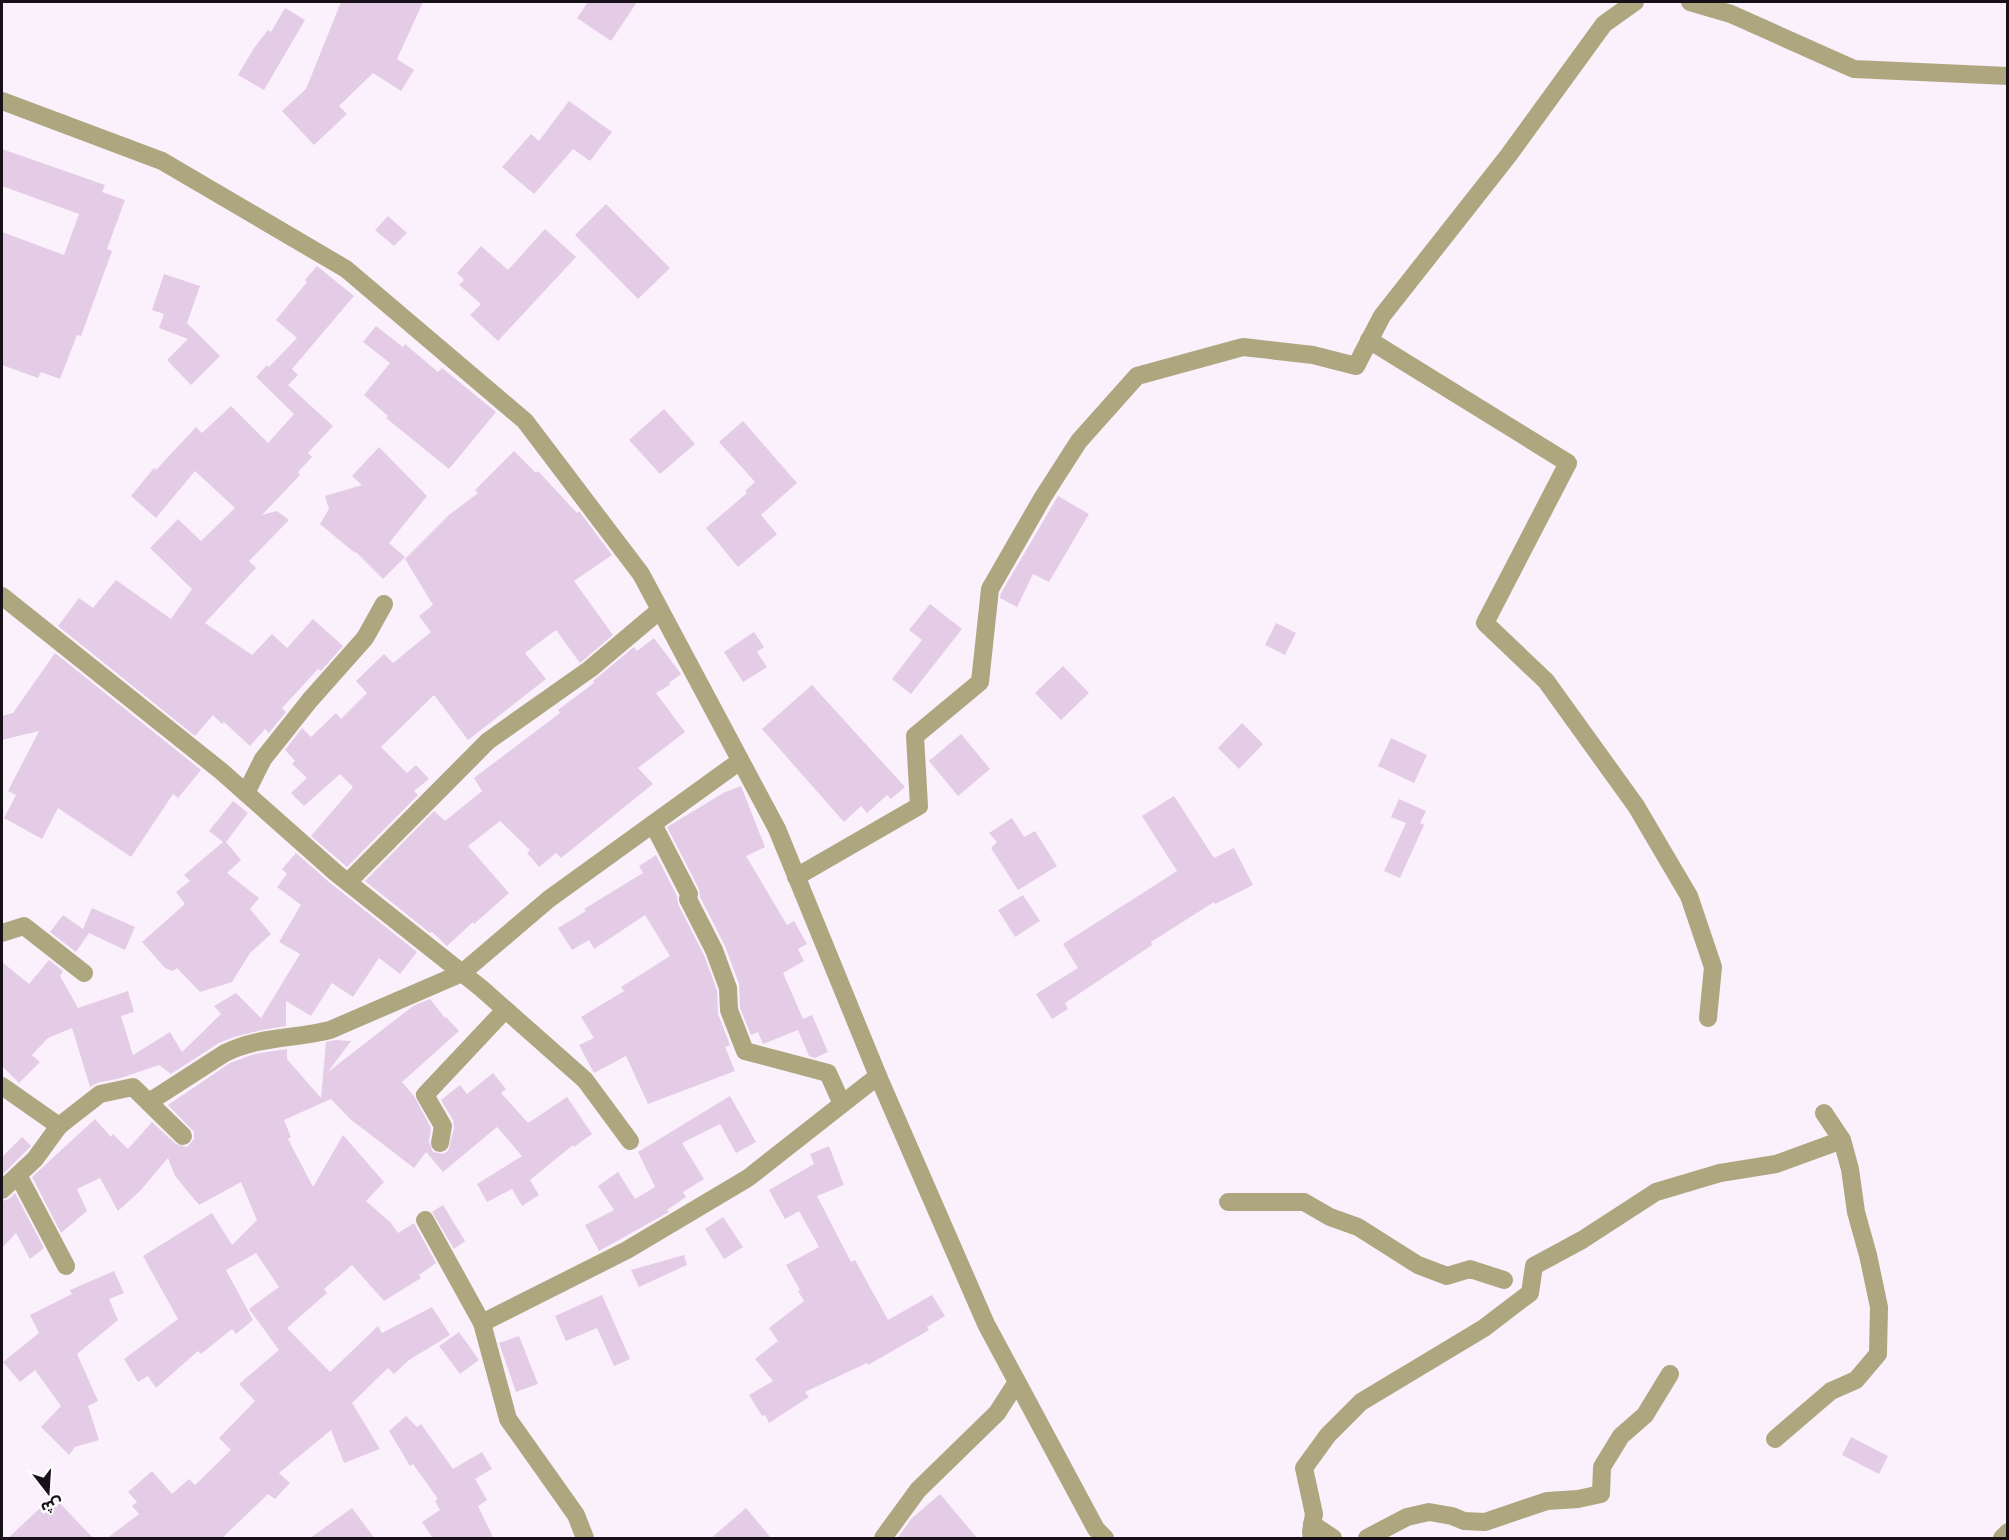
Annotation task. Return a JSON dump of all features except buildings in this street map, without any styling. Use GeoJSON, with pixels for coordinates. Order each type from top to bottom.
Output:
{"type":"FeatureCollection","features":[{"type":"Feature","properties":{"kind":"street"},"geometry":{"type":"LineString","coordinates":[[796,877],[920,806],[915,736],[980,682],[990,589],[1043,497],[1079,441],[1137,376],[1243,347],[1313,355],[1356,366],[1382,316],[1508,156],[1604,24],[1635,2]]}},
{"type":"Feature","properties":{"kind":"street"},"geometry":{"type":"LineString","coordinates":[[1690,2],[1731,14],[1854,69],[2007,76]]}},
{"type":"Feature","properties":{"kind":"street"},"geometry":{"type":"LineString","coordinates":[[2,100],[162,161],[346,270],[525,421],[641,574],[777,829],[878,1076],[986,1324],[1096,1529],[1105,1539]]}},
{"type":"Feature","properties":{"kind":"street"},"geometry":{"type":"LineString","coordinates":[[1370,340],[1568,464],[1485,623],[1546,681],[1636,806],[1689,896],[1713,967],[1708,1018]]}},
{"type":"Feature","properties":{"kind":"street"},"geometry":{"type":"LineString","coordinates":[[2,596],[221,771],[348,882],[506,1010],[585,1080],[630,1140]]}},
{"type":"Feature","properties":{"kind":"street"},"geometry":{"type":"LineString","coordinates":[[246,793],[264,759],[310,700],[364,638],[384,604]]}},
{"type":"Feature","properties":{"kind":"street"},"geometry":{"type":"LineString","coordinates":[[348,882],[488,741],[590,669],[660,610]]}},
{"type":"Feature","properties":{"kind":"street"},"geometry":{"type":"LineString","coordinates":[[149,1102],[238,1046],[267,1038],[316,1033],[330,1029],[462,973],[549,899],[740,761]]}},
{"type":"Feature","properties":{"kind":"street"},"geometry":{"type":"LineString","coordinates":[[653,824],[690,894],[688,899],[714,950],[728,988],[729,1010],[745,1051],[828,1073],[842,1104]]}},
{"type":"Feature","properties":{"kind":"street"},"geometry":{"type":"LineString","coordinates":[[2,933],[24,926],[84,973]]}},
{"type":"Feature","properties":{"kind":"street"},"geometry":{"type":"LineString","coordinates":[[440,1143],[443,1126],[425,1095],[506,1010]]}},
{"type":"Feature","properties":{"kind":"street"},"geometry":{"type":"LineString","coordinates":[[482,1323],[627,1250],[748,1178],[878,1076]]}},
{"type":"Feature","properties":{"kind":"street"},"geometry":{"type":"LineString","coordinates":[[2,1086],[59,1126]]}},
{"type":"Feature","properties":{"kind":"street"},"geometry":{"type":"LineString","coordinates":[[2,1190],[35,1159],[59,1126],[100,1094],[133,1086],[183,1136]]}},
{"type":"Feature","properties":{"kind":"street"},"geometry":{"type":"LineString","coordinates":[[1775,1439],[1831,1391],[1856,1380],[1878,1354],[1879,1307],[1856,1212],[1850,1169],[1842,1140],[1824,1113]]}},
{"type":"Feature","properties":{"kind":"street"},"geometry":{"type":"LineString","coordinates":[[1334,1539],[1312,1531],[1314,1514],[1304,1468],[1328,1435],[1361,1402],[1484,1328],[1530,1293],[1534,1266],[1582,1240],[1656,1192],[1720,1173],[1776,1164],[1842,1140]]}},
{"type":"Feature","properties":{"kind":"street"},"geometry":{"type":"LineString","coordinates":[[18,1175],[66,1266]]}},
{"type":"Feature","properties":{"kind":"street"},"geometry":{"type":"LineString","coordinates":[[1228,1202],[1304,1202],[1330,1217],[1358,1227],[1418,1265],[1447,1276],[1470,1269],[1504,1280]]}},
{"type":"Feature","properties":{"kind":"street"},"geometry":{"type":"LineString","coordinates":[[425,1220],[482,1323],[508,1419],[576,1515],[585,1539]]}},
{"type":"Feature","properties":{"kind":"street"},"geometry":{"type":"LineString","coordinates":[[1367,1539],[1407,1517],[1429,1512],[1452,1516],[1464,1521],[1485,1522],[1547,1502],[1578,1500],[1601,1494],[1602,1467],[1621,1436],[1646,1415],[1670,1374]]}},
{"type":"Feature","properties":{"kind":"street"},"geometry":{"type":"LineString","coordinates":[[883,1539],[918,1490],[997,1413],[1017,1382]]}},
{"type":"Feature","properties":{"kind":"street"},"geometry":{"type":"LineString","coordinates":[[2002,1539],[2007,1532]]}}]}
